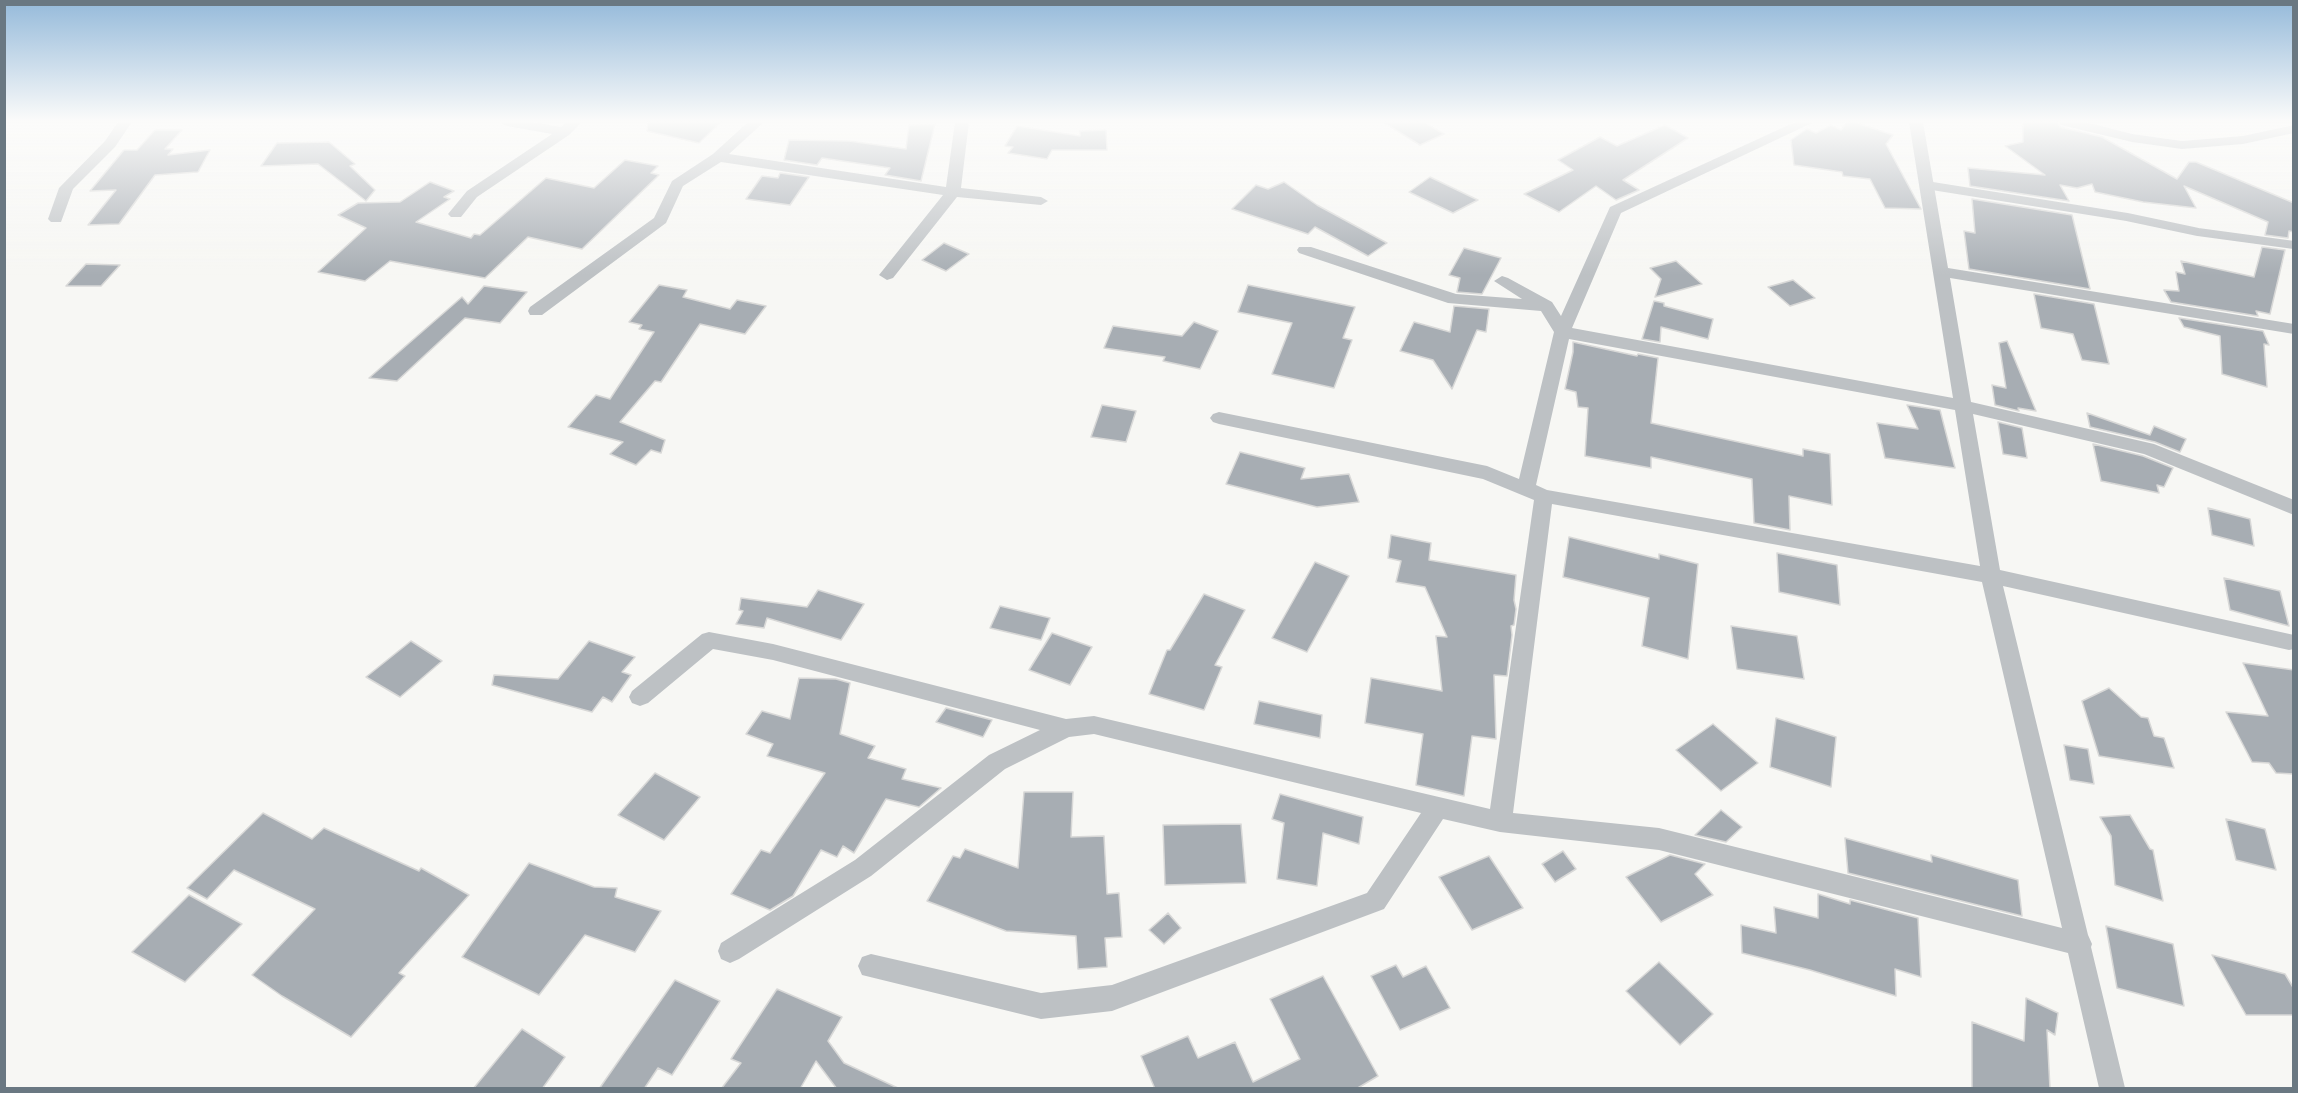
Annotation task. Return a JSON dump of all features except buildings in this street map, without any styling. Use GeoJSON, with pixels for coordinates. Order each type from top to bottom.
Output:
{"type":"FeatureCollection","features":[{"type":"Feature","properties":{"kind":"street"},"geometry":{"type":"LineString","coordinates":[[56,219],[66,188],[81,173]]}},
{"type":"Feature","properties":{"kind":"street"},"geometry":{"type":"LineString","coordinates":[[456,214],[472,194],[502,173]]}},
{"type":"Feature","properties":{"kind":"street"},"geometry":{"type":"LineString","coordinates":[[536,311],[661,220],[677,184],[694,173]]}},
{"type":"Feature","properties":{"kind":"street"},"geometry":{"type":"LineString","coordinates":[[825,173],[953,192],[1041,201]]}},
{"type":"Feature","properties":{"kind":"street"},"geometry":{"type":"LineString","coordinates":[[887,274],[953,192],[955,173]]}},
{"type":"Feature","properties":{"kind":"street"},"geometry":{"type":"LineString","coordinates":[[1500,822],[1535,492],[1562,332],[1615,210],[1696,173]]}},
{"type":"Feature","properties":{"kind":"street"},"geometry":{"type":"LineString","coordinates":[[1924,173],[1991,576],[2080,944],[2112,1089]]}},
{"type":"Feature","properties":{"kind":"street"},"geometry":{"type":"LineString","coordinates":[[1305,250],[1454,299],[1546,306]]}},
{"type":"Feature","properties":{"kind":"street"},"geometry":{"type":"LineString","coordinates":[[1940,272],[2294,329]]}},
{"type":"Feature","properties":{"kind":"street"},"geometry":{"type":"LineString","coordinates":[[1502,281],[1546,306],[1562,332],[1963,406],[2148,450],[2294,508]]}},
{"type":"Feature","properties":{"kind":"street"},"geometry":{"type":"LineString","coordinates":[[1219,418],[1487,473],[1535,492],[1991,576],[2289,642]]}},
{"type":"Feature","properties":{"kind":"street"},"geometry":{"type":"LineString","coordinates":[[640,697],[709,640],[773,652],[1066,728]]}},
{"type":"Feature","properties":{"kind":"street"},"geometry":{"type":"LineString","coordinates":[[730,951],[863,868],[997,762],[1066,728],[1094,725],[1500,822],[1659,839],[2080,944]]}},
{"type":"Feature","properties":{"kind":"street"},"geometry":{"type":"LineString","coordinates":[[871,966],[1041,1006],[1112,998],[1375,901],[1438,807]]}},
{"type":"Feature","properties":{"kind":"lane"},"geometry":{"type":"LineString","coordinates":[[1926,185],[2127,217],[2198,232],[2294,245]]}}]}
